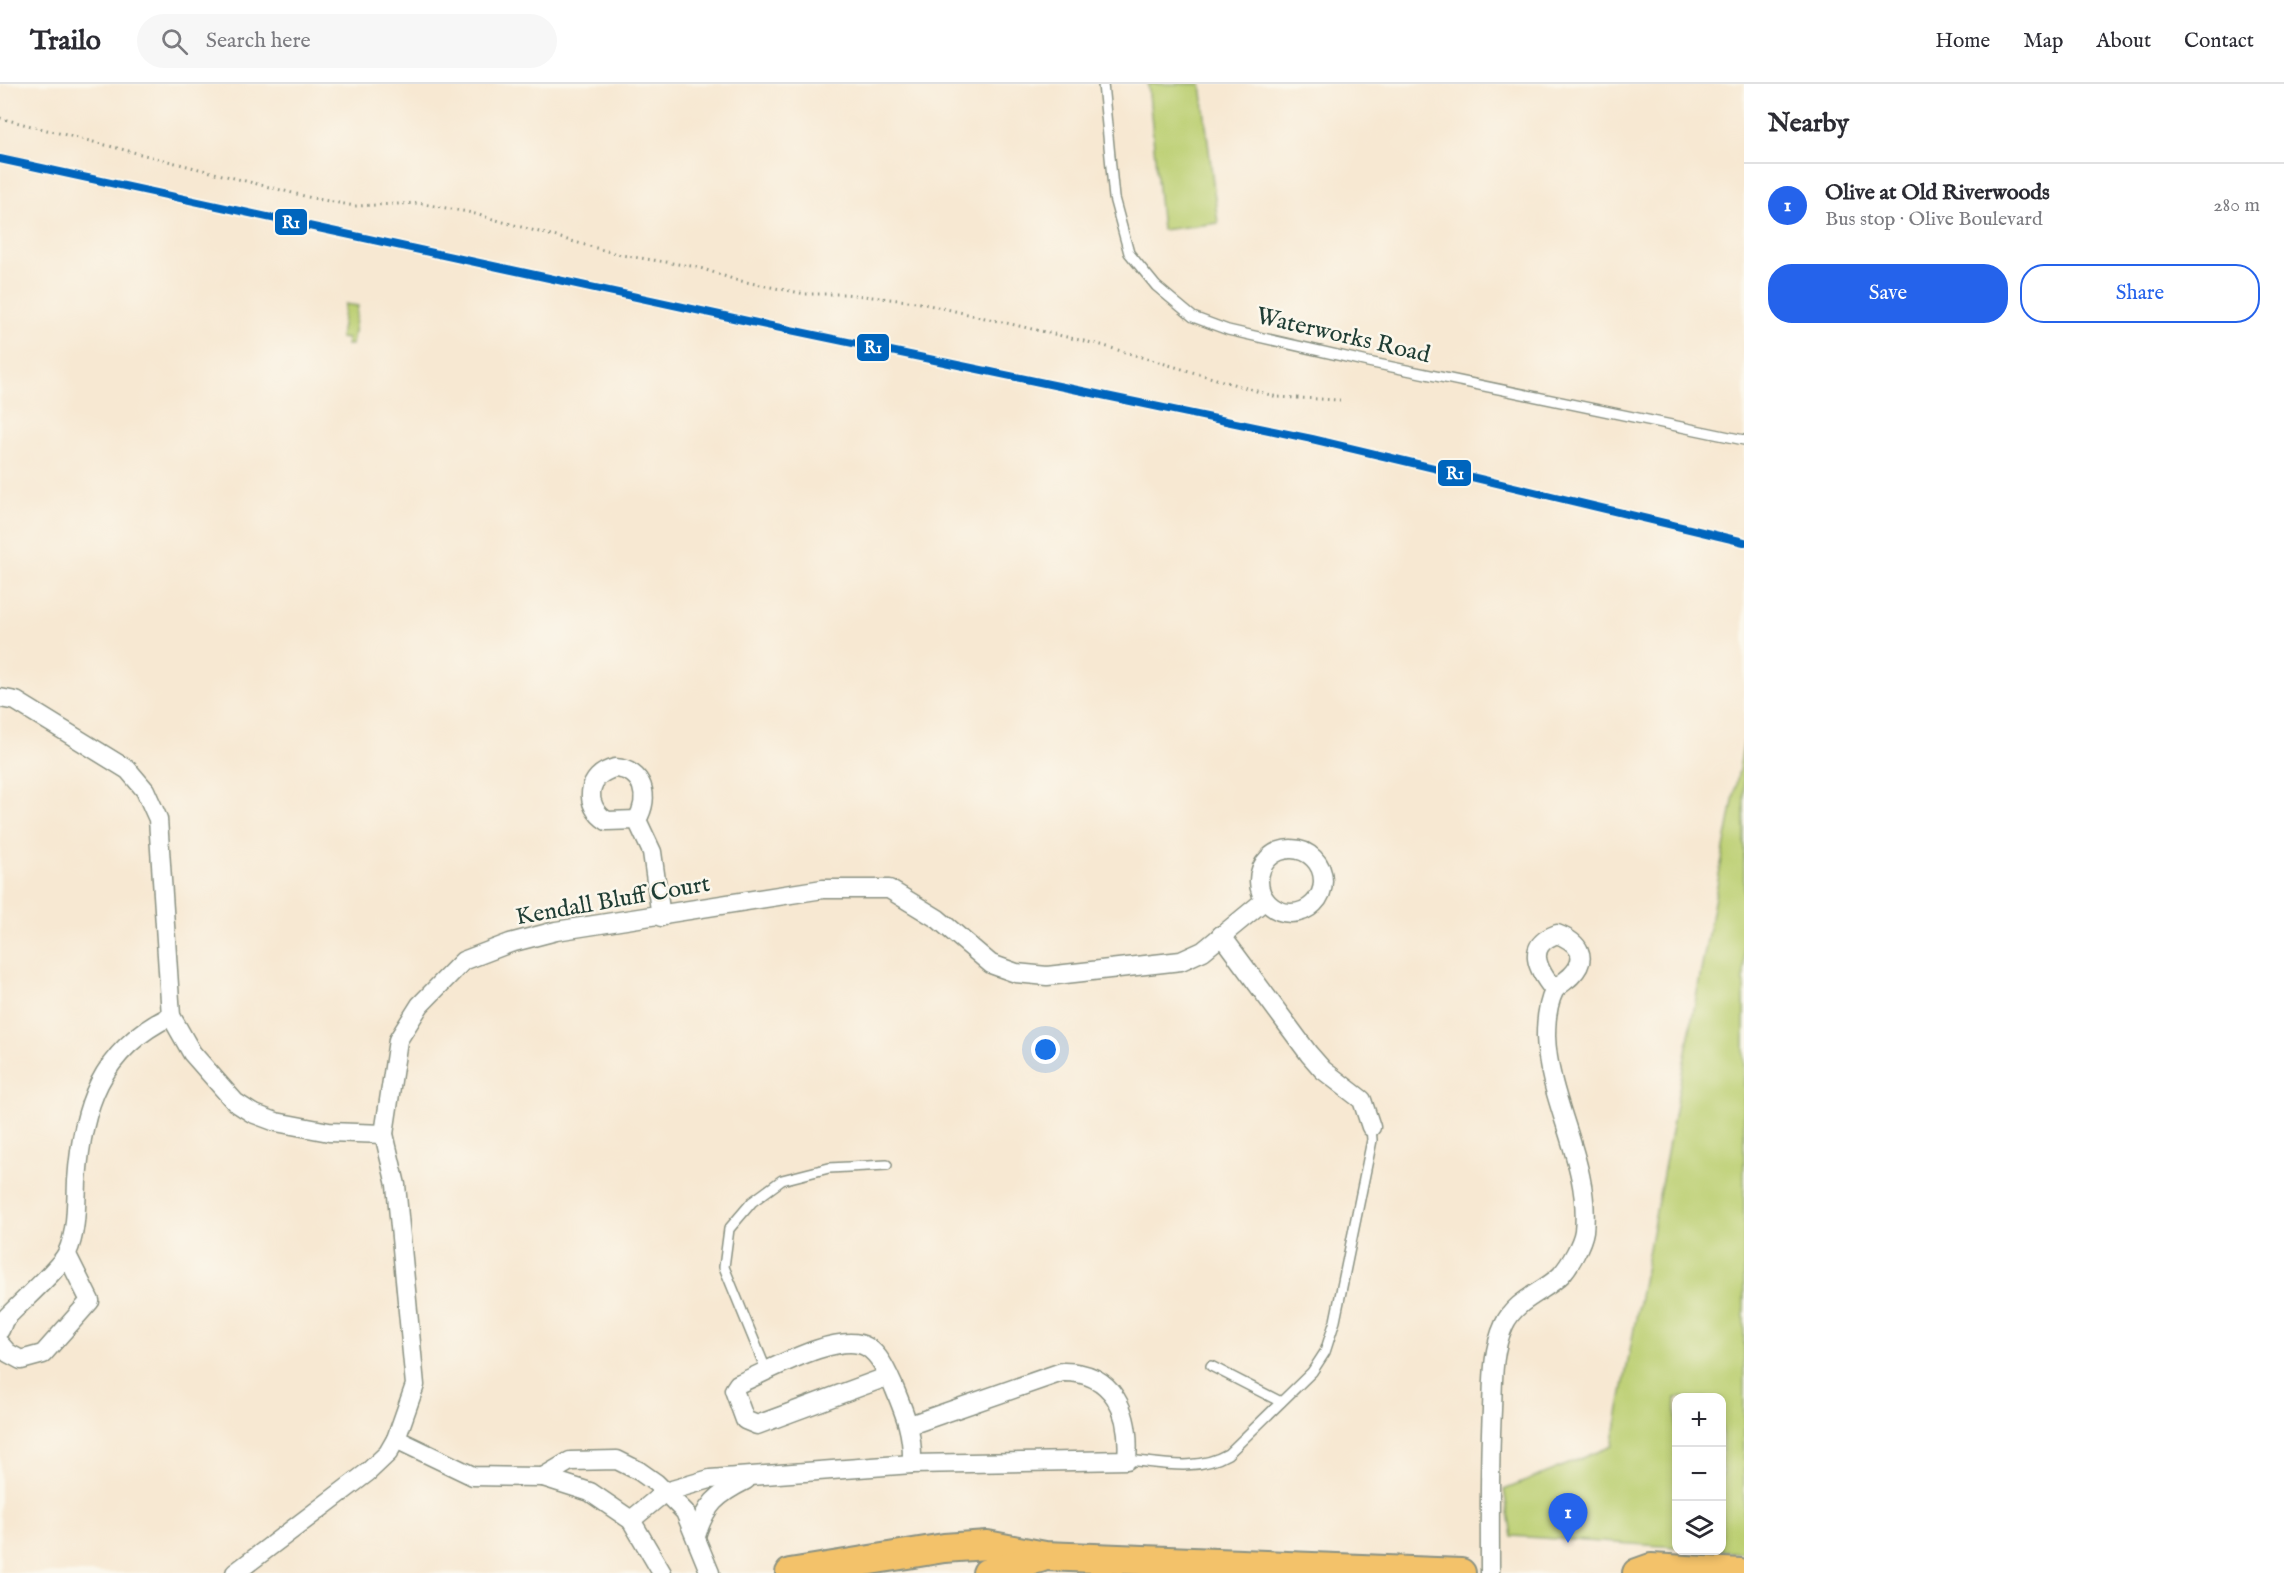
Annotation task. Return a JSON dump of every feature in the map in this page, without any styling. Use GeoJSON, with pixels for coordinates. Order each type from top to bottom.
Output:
{"type":"FeatureCollection","features":[{"type":"Feature","properties":{"kind":"main road"},"geometry":{"type":"LineString","coordinates":[[790,1573],[944,1548],[987,1545],[1045,1565]]}},
{"type":"Feature","properties":{"kind":"main road"},"geometry":{"type":"LineString","coordinates":[[987,1573],[1045,1565],[1461,1573]]}},
{"type":"Feature","properties":{"kind":"main road"},"geometry":{"type":"LineString","coordinates":[[1637,1573],[1651,1568],[1741,1573]]}},
{"type":"Feature","properties":{"kind":"street"},"geometry":{"type":"LineString","coordinates":[[0,698],[16,701],[107,755],[128,770],[145,790],[159,819],[171,1016],[192,1053],[216,1083],[235,1102],[252,1113],[276,1122],[328,1132],[384,1134]]}},
{"type":"Feature","properties":{"kind":"street"},"geometry":{"type":"LineString","coordinates":[[636,820],[652,852],[661,917]]}},
{"type":"Feature","properties":{"kind":"street","name":"Kendall Bluff Court"},"geometry":{"type":"LineString","coordinates":[[235,1573],[368,1472],[388,1454],[396,1439],[415,1385],[396,1185],[384,1134],[398,1040],[420,1005],[463,961],[510,943],[556,931],[661,917],[823,889],[889,889],[938,919],[991,964],[1016,972],[1047,976],[1181,961],[1203,951],[1265,900]]}},
{"type":"Feature","properties":{"kind":"street"},"geometry":{"type":"LineString","coordinates":[[1221,934],[1309,1054],[1323,1070],[1362,1100],[1371,1127]]}},
{"type":"Feature","properties":{"kind":"street"},"geometry":{"type":"LineString","coordinates":[[1490,1573],[1491,1428],[1495,1355],[1504,1323],[1529,1296],[1561,1275],[1583,1233],[1581,1183],[1564,1124],[1546,1037],[1548,1014],[1554,990]]}},
{"type":"Feature","properties":{"kind":"street"},"geometry":{"type":"LineString","coordinates":[[2,1325],[67,1255],[74,1228],[80,1143],[90,1102],[119,1050],[147,1027],[171,1016]]}},
{"type":"Feature","properties":{"kind":"street"},"geometry":{"type":"LineString","coordinates":[[0,1344],[8,1353],[21,1360],[43,1354],[90,1301],[67,1255]]}},
{"type":"Feature","properties":{"kind":"street"},"geometry":{"type":"LineString","coordinates":[[889,1376],[757,1425],[745,1420],[734,1390],[738,1384],[833,1344],[853,1342],[868,1347],[879,1358],[889,1376],[910,1425],[912,1464]]}},
{"type":"Feature","properties":{"kind":"street"},"geometry":{"type":"LineString","coordinates":[[631,1520],[664,1492],[710,1479],[912,1464],[1127,1460],[1127,1430],[1113,1392],[1101,1382],[1076,1372],[1062,1372],[910,1425]]}},
{"type":"Feature","properties":{"kind":"street"},"geometry":{"type":"LineString","coordinates":[[396,1439],[473,1476],[543,1477],[590,1492],[631,1520],[662,1573]]}},
{"type":"Feature","properties":{"kind":"street"},"geometry":{"type":"LineString","coordinates":[[543,1477],[570,1461],[617,1460],[639,1471],[685,1512],[711,1573]]}},
{"type":"Feature","properties":{"kind":"street"},"geometry":{"type":"LineString","coordinates":[[696,1536],[703,1514],[715,1499],[751,1477]]}},
{"type":"Feature","properties":{"kind":"lane","name":"Waterworks Road"},"geometry":{"type":"LineString","coordinates":[[1103,84],[1114,198],[1129,253],[1156,286],[1194,317],[1228,330],[1368,363],[1744,440]]}},
{"type":"Feature","properties":{"kind":"lane"},"geometry":{"type":"LineString","coordinates":[[1127,1460],[1185,1465],[1214,1462],[1228,1454],[1312,1372],[1325,1352],[1335,1321],[1370,1152],[1371,1127]]}},
{"type":"Feature","properties":{"kind":"lane"},"geometry":{"type":"LineString","coordinates":[[767,1372],[724,1267],[729,1229],[752,1202],[782,1180],[829,1168],[887,1165]]}},
{"type":"Feature","properties":{"kind":"lane"},"geometry":{"type":"LineString","coordinates":[[1211,1366],[1281,1402]]}},
{"type":"Feature","properties":{"kind":"path"},"geometry":{"type":"LineString","coordinates":[[0,118],[312,198],[355,206],[418,203],[468,212],[621,255],[697,267],[736,280],[806,294],[846,294],[916,302],[1101,345],[1277,398],[1340,400]]}},
{"type":"Feature","properties":{"kind":"green space"},"geometry":{"type":"Polygon","coordinates":[[[1148,84],[1201,84],[1218,223],[1162,230],[1148,84]]]}},
{"type":"Feature","properties":{"kind":"green space"},"geometry":{"type":"Polygon","coordinates":[[[345,304],[358,306],[352,345],[347,345],[347,339],[340,338],[345,304]]]}},
{"type":"Feature","properties":{"kind":"green space"},"geometry":{"type":"Polygon","coordinates":[[[1744,742],[1744,1553],[1726,1552],[1726,1393],[1672,1393],[1672,1547],[1512,1536],[1504,1490],[1612,1446],[1744,742]]]}},
{"type":"Feature","properties":{"kind":"transit line","name":"R1"},"geometry":{"type":"LineString","coordinates":[[0,159],[752,322],[1312,439],[1744,542]]}},
{"type":"Feature","properties":{"kind":"place","name":"Olive at Old Riverwoods"},"geometry":{"type":"Point","coordinates":[1568,1543]}}]}
